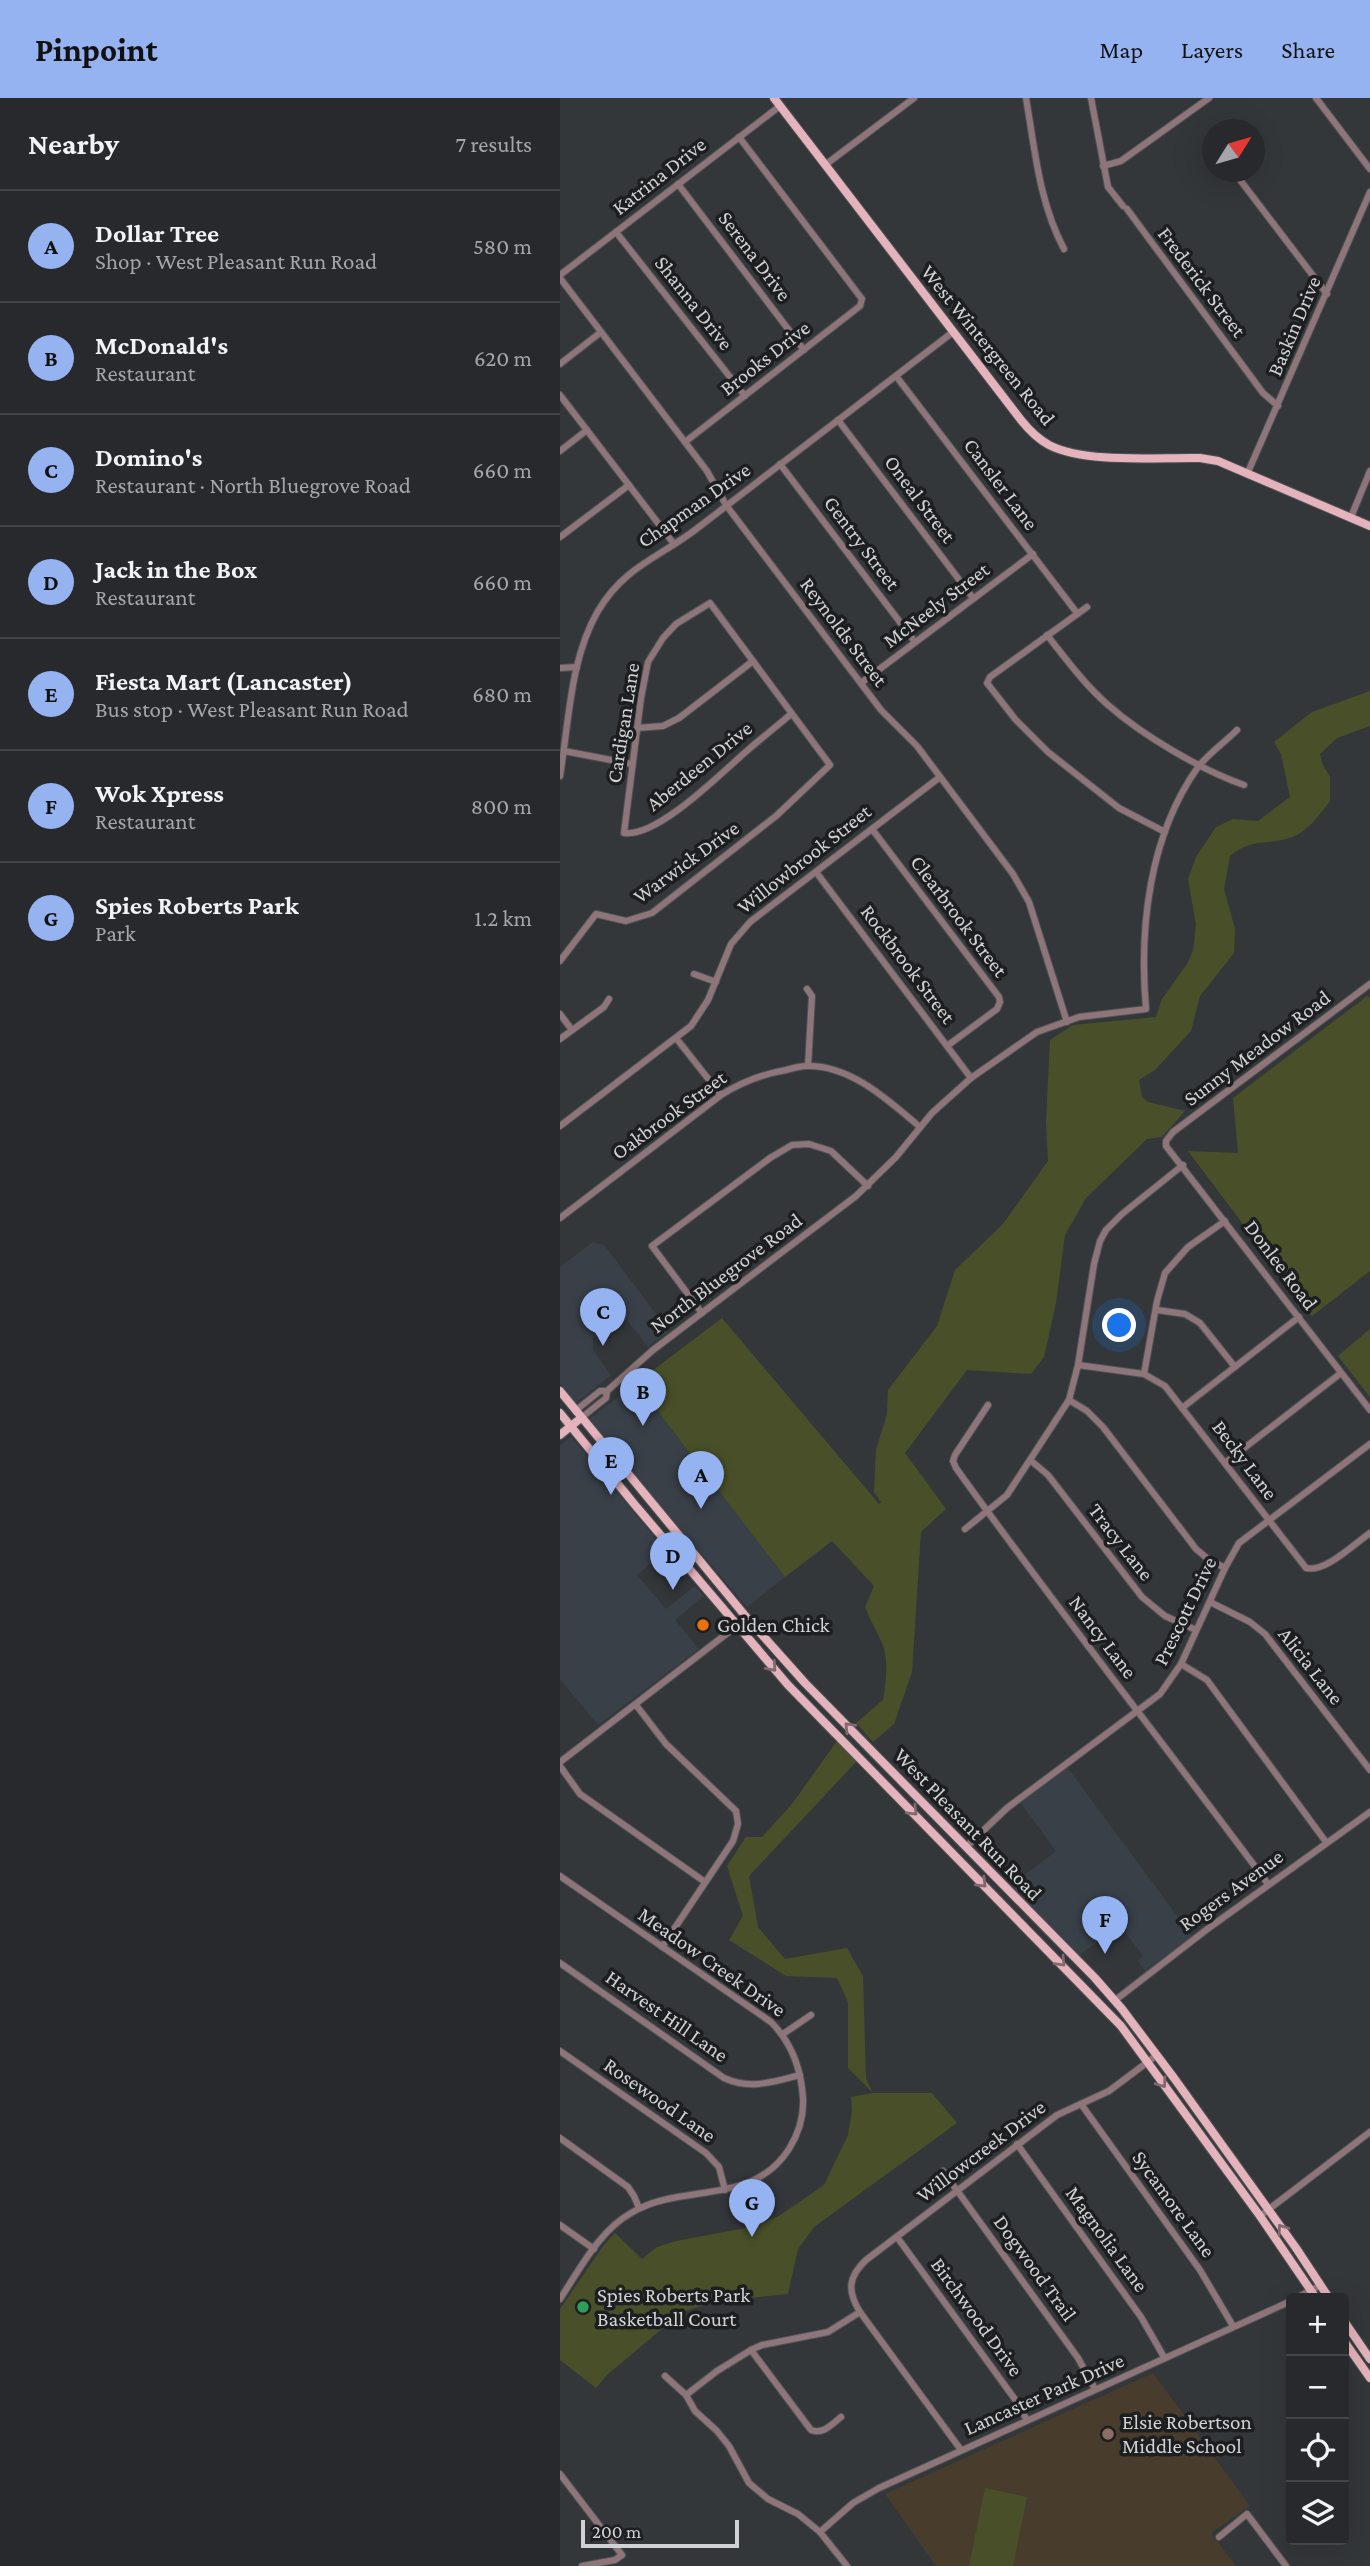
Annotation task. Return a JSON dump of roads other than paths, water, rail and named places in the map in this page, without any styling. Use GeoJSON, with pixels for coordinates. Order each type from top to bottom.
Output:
{"type":"FeatureCollection","features":[{"type":"Feature","properties":{"kind":"main road","name":"West Wintergreen Road"},"geometry":{"type":"LineString","coordinates":[[774,98],[1021,420],[1050,446],[1085,455],[1200,457],[1227,463],[1370,526]]}},
{"type":"Feature","properties":{"kind":"main road","name":"West Pleasant Run Road"},"geometry":{"type":"LineString","coordinates":[[560,1391],[747,1618],[805,1683],[1114,2001],[1157,2055],[1326,2293]]}},
{"type":"Feature","properties":{"kind":"main road","name":"North Bluegrove Road"},"geometry":{"type":"LineString","coordinates":[[560,1435],[564,1421],[578,1415]]}},
{"type":"Feature","properties":{"kind":"main road","name":"West Pleasant Run Road"},"geometry":{"type":"LineString","coordinates":[[564,1421],[788,1685],[1106,2009],[1260,2216],[1313,2293]]}},
{"type":"Feature","properties":{"kind":"main road"},"geometry":{"type":"LineString","coordinates":[[635,1506],[646,1495]]}},
{"type":"Feature","properties":{"kind":"main road"},"geometry":{"type":"LineString","coordinates":[[887,1785],[897,1776]]}},
{"type":"Feature","properties":{"kind":"main road"},"geometry":{"type":"LineString","coordinates":[[956,1857],[966,1847]]}},
{"type":"Feature","properties":{"kind":"main road"},"geometry":{"type":"LineString","coordinates":[[1035,1935],[1044,1926]]}},
{"type":"Feature","properties":{"kind":"main road"},"geometry":{"type":"LineString","coordinates":[[1106,2009],[1114,2001]]}},
{"type":"Feature","properties":{"kind":"main road"},"geometry":{"type":"LineString","coordinates":[[1349,2328],[1368,2355],[1356,2359]]}},
{"type":"Feature","properties":{"kind":"main road"},"geometry":{"type":"LineString","coordinates":[[1349,2349],[1370,2378]]}},
{"type":"Feature","properties":{"kind":"street"},"geometry":{"type":"LineString","coordinates":[[825,165],[914,98]]}},
{"type":"Feature","properties":{"kind":"street"},"geometry":{"type":"LineString","coordinates":[[1026,98],[1042,199],[1064,249]]}},
{"type":"Feature","properties":{"kind":"street","name":"Frederick Street"},"geometry":{"type":"LineString","coordinates":[[1091,98],[1108,187],[1263,393],[1278,406]]}},
{"type":"Feature","properties":{"kind":"street"},"geometry":{"type":"LineString","coordinates":[[1103,166],[1121,161],[1209,98]]}},
{"type":"Feature","properties":{"kind":"street"},"geometry":{"type":"LineString","coordinates":[[1316,98],[1370,169]]}},
{"type":"Feature","properties":{"kind":"street","name":"Katrina Drive"},"geometry":{"type":"LineString","coordinates":[[560,276],[780,106]]}},
{"type":"Feature","properties":{"kind":"street","name":"Brooks Drive"},"geometry":{"type":"LineString","coordinates":[[685,442],[860,306],[862,299],[739,137]]}},
{"type":"Feature","properties":{"kind":"street"},"geometry":{"type":"LineString","coordinates":[[1242,182],[1326,293]]}},
{"type":"Feature","properties":{"kind":"street","name":"Serena Drive"},"geometry":{"type":"LineString","coordinates":[[678,184],[803,350]]}},
{"type":"Feature","properties":{"kind":"street","name":"Baskin Drive"},"geometry":{"type":"LineString","coordinates":[[1248,472],[1370,192]]}},
{"type":"Feature","properties":{"kind":"street","name":"Shanna Drive"},"geometry":{"type":"LineString","coordinates":[[616,232],[745,396]]}},
{"type":"Feature","properties":{"kind":"street","name":"Reynolds Street"},"geometry":{"type":"LineString","coordinates":[[560,276],[707,471],[726,506],[881,710],[917,746],[1024,890],[1067,1021]]}},
{"type":"Feature","properties":{"kind":"street"},"geometry":{"type":"LineString","coordinates":[[560,364],[601,332]]}},
{"type":"Feature","properties":{"kind":"street","name":"Chapman Drive"},"geometry":{"type":"LineString","coordinates":[[560,776],[578,667],[596,615],[617,585],[640,564],[674,544],[726,506],[953,332]]}},
{"type":"Feature","properties":{"kind":"street","name":"Cansler Lane"},"geometry":{"type":"LineString","coordinates":[[896,376],[1077,614]]}},
{"type":"Feature","properties":{"kind":"street"},"geometry":{"type":"LineString","coordinates":[[560,395],[674,544]]}},
{"type":"Feature","properties":{"kind":"street","name":"Oneal Street"},"geometry":{"type":"LineString","coordinates":[[838,420],[973,598]]}},
{"type":"Feature","properties":{"kind":"street"},"geometry":{"type":"LineString","coordinates":[[560,450],[587,430]]}},
{"type":"Feature","properties":{"kind":"street","name":"Gentry Street"},"geometry":{"type":"LineString","coordinates":[[780,464],[915,642]]}},
{"type":"Feature","properties":{"kind":"street"},"geometry":{"type":"LineString","coordinates":[[1351,517],[1370,471]]}},
{"type":"Feature","properties":{"kind":"street"},"geometry":{"type":"LineString","coordinates":[[560,537],[629,485]]}},
{"type":"Feature","properties":{"kind":"street","name":"McNeely Street"},"geometry":{"type":"LineString","coordinates":[[861,683],[1033,555]]}},
{"type":"Feature","properties":{"kind":"street","name":"Cardigan Lane"},"geometry":{"type":"LineString","coordinates":[[624,833],[637,728],[648,662],[653,653],[676,624],[710,603],[753,661]]}},
{"type":"Feature","properties":{"kind":"street"},"geometry":{"type":"LineString","coordinates":[[1087,607],[990,677],[987,683],[1015,719],[1048,752],[1119,808],[1165,832]]}},
{"type":"Feature","properties":{"kind":"street"},"geometry":{"type":"LineString","coordinates":[[1047,635],[1091,689],[1109,706],[1142,730],[1200,765],[1244,785]]}},
{"type":"Feature","properties":{"kind":"street"},"geometry":{"type":"LineString","coordinates":[[637,728],[663,726],[679,718],[753,661],[791,714]]}},
{"type":"Feature","properties":{"kind":"street"},"geometry":{"type":"LineString","coordinates":[[560,668],[578,667]]}},
{"type":"Feature","properties":{"kind":"street","name":"Warwick Drive"},"geometry":{"type":"LineString","coordinates":[[560,961],[596,914],[626,921],[652,913],[767,824],[830,765],[791,714]]}},
{"type":"Feature","properties":{"kind":"street","name":"Aberdeen Drive"},"geometry":{"type":"LineString","coordinates":[[624,833],[645,830],[669,817],[791,714]]}},
{"type":"Feature","properties":{"kind":"street"},"geometry":{"type":"LineString","coordinates":[[1067,1021],[1079,1017],[1146,1009],[1144,957],[1151,883],[1165,832],[1175,808],[1200,765],[1237,730]]}},
{"type":"Feature","properties":{"kind":"street"},"geometry":{"type":"LineString","coordinates":[[564,751],[632,764]]}},
{"type":"Feature","properties":{"kind":"street","name":"Willowbrook Street"},"geometry":{"type":"LineString","coordinates":[[560,1126],[676,1038],[699,1017],[728,951],[740,932],[940,777]]}},
{"type":"Feature","properties":{"kind":"street","name":"Clearbrook Street"},"geometry":{"type":"LineString","coordinates":[[872,829],[999,998],[997,1009],[947,1046]]}},
{"type":"Feature","properties":{"kind":"street","name":"Rockbrook Street"},"geometry":{"type":"LineString","coordinates":[[816,872],[971,1078]]}},
{"type":"Feature","properties":{"kind":"street"},"geometry":{"type":"LineString","coordinates":[[694,974],[716,982]]}},
{"type":"Feature","properties":{"kind":"street","name":"Sunny Meadow Road"},"geometry":{"type":"LineString","coordinates":[[1166,1141],[1173,1132],[1370,984]]}},
{"type":"Feature","properties":{"kind":"street"},"geometry":{"type":"LineString","coordinates":[[807,989],[812,996],[808,1066]]}},
{"type":"Feature","properties":{"kind":"street"},"geometry":{"type":"LineString","coordinates":[[560,1039],[604,1007],[609,999]]}},
{"type":"Feature","properties":{"kind":"street"},"geometry":{"type":"LineString","coordinates":[[560,1014],[572,1030]]}},
{"type":"Feature","properties":{"kind":"street","name":"North Bluegrove Road"},"geometry":{"type":"LineString","coordinates":[[578,1415],[600,1391],[607,1391],[653,1350],[868,1186],[955,1090],[1037,1032],[1067,1021]]}},
{"type":"Feature","properties":{"kind":"street"},"geometry":{"type":"LineString","coordinates":[[676,1038],[721,1095]]}},
{"type":"Feature","properties":{"kind":"street","name":"Oakbrook Street"},"geometry":{"type":"LineString","coordinates":[[560,1218],[721,1095],[757,1076],[808,1066],[842,1073],[864,1083],[919,1127]]}},
{"type":"Feature","properties":{"kind":"street","name":"Donlee Road"},"geometry":{"type":"LineString","coordinates":[[1166,1141],[1166,1146],[1370,1410]]}},
{"type":"Feature","properties":{"kind":"street"},"geometry":{"type":"LineString","coordinates":[[702,1313],[652,1246],[776,1153],[792,1145],[810,1144],[831,1151],[868,1186]]}},
{"type":"Feature","properties":{"kind":"street"},"geometry":{"type":"LineString","coordinates":[[965,1529],[1007,1495],[1069,1400],[1078,1365],[1100,1241],[1116,1220],[1182,1165]]}},
{"type":"Feature","properties":{"kind":"street"},"geometry":{"type":"LineString","coordinates":[[1144,1374],[1161,1283],[1171,1264],[1225,1221]]}},
{"type":"Feature","properties":{"kind":"street"},"geometry":{"type":"LineString","coordinates":[[1157,1310],[1185,1314],[1200,1324],[1235,1367]]}},
{"type":"Feature","properties":{"kind":"street"},"geometry":{"type":"LineString","coordinates":[[1182,1408],[1299,1317]]}},
{"type":"Feature","properties":{"kind":"street","name":"Becky Lane"},"geometry":{"type":"LineString","coordinates":[[1078,1365],[1144,1374],[1165,1386],[1303,1565],[1314,1570],[1324,1567],[1370,1533]]}},
{"type":"Feature","properties":{"kind":"street"},"geometry":{"type":"LineString","coordinates":[[1225,1463],[1341,1373]]}},
{"type":"Feature","properties":{"kind":"street"},"geometry":{"type":"LineString","coordinates":[[1069,1400],[1087,1411],[1103,1427],[1196,1549],[1208,1559],[1225,1567]]}},
{"type":"Feature","properties":{"kind":"street","name":"Nancy Lane"},"geometry":{"type":"LineString","coordinates":[[988,1405],[953,1461],[1137,1712],[1174,1757],[1268,1884]]}},
{"type":"Feature","properties":{"kind":"street","name":"Prescott Drive"},"geometry":{"type":"LineString","coordinates":[[966,1847],[1007,1808],[1160,1693],[1181,1664],[1225,1567],[1239,1543],[1370,1444]]}},
{"type":"Feature","properties":{"kind":"street","name":"Tracy Lane"},"geometry":{"type":"LineString","coordinates":[[1030,1461],[1048,1475],[1143,1597],[1165,1616],[1196,1630]]}},
{"type":"Feature","properties":{"kind":"street","name":"Alicia Lane"},"geometry":{"type":"LineString","coordinates":[[1210,1602],[1250,1622],[1265,1634],[1370,1770]]}},
{"type":"Feature","properties":{"kind":"street"},"geometry":{"type":"LineString","coordinates":[[705,1882],[580,1794],[560,1764],[738,1628],[747,1618]]}},
{"type":"Feature","properties":{"kind":"street"},"geometry":{"type":"LineString","coordinates":[[1181,1664],[1207,1680],[1326,1842]]}},
{"type":"Feature","properties":{"kind":"street"},"geometry":{"type":"LineString","coordinates":[[636,1704],[666,1744],[736,1811],[738,1831],[662,1947]]}},
{"type":"Feature","properties":{"kind":"street","name":"Rogers Avenue"},"geometry":{"type":"LineString","coordinates":[[1114,2001],[1268,1884],[1370,1812]]}},
{"type":"Feature","properties":{"kind":"street","name":"Meadow Creek Drive"},"geometry":{"type":"LineString","coordinates":[[560,1876],[758,2011],[783,2034],[790,2044],[800,2075],[803,2111],[796,2137],[787,2152],[762,2176],[725,2190],[639,2208],[616,2224],[594,2249],[560,2299]]}},
{"type":"Feature","properties":{"kind":"street","name":"Harvest Hill Lane"},"geometry":{"type":"LineString","coordinates":[[560,1963],[724,2078],[736,2083],[757,2085],[800,2075]]}},
{"type":"Feature","properties":{"kind":"street"},"geometry":{"type":"LineString","coordinates":[[783,2034],[811,2015]]}},
{"type":"Feature","properties":{"kind":"street","name":"Rosewood Lane"},"geometry":{"type":"LineString","coordinates":[[560,2051],[706,2152],[719,2167],[725,2190]]}},
{"type":"Feature","properties":{"kind":"street","name":"Willowcreek Drive"},"geometry":{"type":"LineString","coordinates":[[860,2312],[850,2292],[850,2284],[858,2268],[866,2260],[1056,2115],[1108,2091],[1157,2055]]}},
{"type":"Feature","properties":{"kind":"street","name":"Sycamore Lane"},"geometry":{"type":"LineString","coordinates":[[1082,2104],[1209,2284],[1233,2326]]}},
{"type":"Feature","properties":{"kind":"street"},"geometry":{"type":"LineString","coordinates":[[1260,2216],[1370,2132]]}},
{"type":"Feature","properties":{"kind":"street"},"geometry":{"type":"LineString","coordinates":[[560,2138],[628,2187],[639,2208]]}},
{"type":"Feature","properties":{"kind":"street","name":"Magnolia Lane"},"geometry":{"type":"LineString","coordinates":[[1017,2144],[1141,2317],[1164,2357]]}},
{"type":"Feature","properties":{"kind":"street","name":"Dogwood Trail"},"geometry":{"type":"LineString","coordinates":[[943,2171],[1078,2358],[1095,2389]]}},
{"type":"Feature","properties":{"kind":"street"},"geometry":{"type":"LineString","coordinates":[[560,2225],[594,2249]]}},
{"type":"Feature","properties":{"kind":"street","name":"Birchwood Drive"},"geometry":{"type":"LineString","coordinates":[[897,2237],[1014,2398],[1027,2420]]}},
{"type":"Feature","properties":{"kind":"street"},"geometry":{"type":"LineString","coordinates":[[1316,2293],[1321,2286]]}},
{"type":"Feature","properties":{"kind":"street","name":"Lancaster Park Drive"},"geometry":{"type":"LineString","coordinates":[[820,2532],[853,2503],[879,2488],[1286,2303]]}},
{"type":"Feature","properties":{"kind":"street"},"geometry":{"type":"LineString","coordinates":[[687,2395],[717,2371],[751,2350],[762,2345],[828,2332],[860,2312],[961,2451]]}},
{"type":"Feature","properties":{"kind":"street"},"geometry":{"type":"LineString","coordinates":[[751,2350],[811,2430],[824,2430],[841,2417]]}},
{"type":"Feature","properties":{"kind":"street"},"geometry":{"type":"LineString","coordinates":[[665,2376],[687,2395],[695,2411],[729,2446],[750,2483],[768,2498],[798,2514],[820,2532],[847,2566]]}},
{"type":"Feature","properties":{"kind":"street"},"geometry":{"type":"LineString","coordinates":[[560,2474],[622,2555],[615,2560],[582,2566]]}},
{"type":"Feature","properties":{"kind":"street"},"geometry":{"type":"LineString","coordinates":[[1219,2537],[1247,2514],[1286,2566]]}},
{"type":"Feature","properties":{"kind":"place","name":"Domino's"},"geometry":{"type":"Point","coordinates":[603,1346]}},
{"type":"Feature","properties":{"kind":"place","name":"McDonald's"},"geometry":{"type":"Point","coordinates":[643,1426]}},
{"type":"Feature","properties":{"kind":"place","name":"Fiesta Mart (Lancaster)"},"geometry":{"type":"Point","coordinates":[611,1495]}},
{"type":"Feature","properties":{"kind":"place","name":"Dollar Tree"},"geometry":{"type":"Point","coordinates":[701,1509]}},
{"type":"Feature","properties":{"kind":"place","name":"Jack in the Box"},"geometry":{"type":"Point","coordinates":[673,1590]}},
{"type":"Feature","properties":{"kind":"place","name":"Golden Chick"},"geometry":{"type":"Point","coordinates":[703,1625]}},
{"type":"Feature","properties":{"kind":"place","name":"Wok Xpress"},"geometry":{"type":"Point","coordinates":[1105,1954]}},
{"type":"Feature","properties":{"kind":"place","name":"Spies Roberts Park"},"geometry":{"type":"Point","coordinates":[752,2237]}},
{"type":"Feature","properties":{"kind":"place","name":"Spies Roberts Park Basketball Court"},"geometry":{"type":"Point","coordinates":[583,2307]}},
{"type":"Feature","properties":{"kind":"place","name":"Elsie Robertson Middle School"},"geometry":{"type":"Point","coordinates":[1108,2434]}}]}
